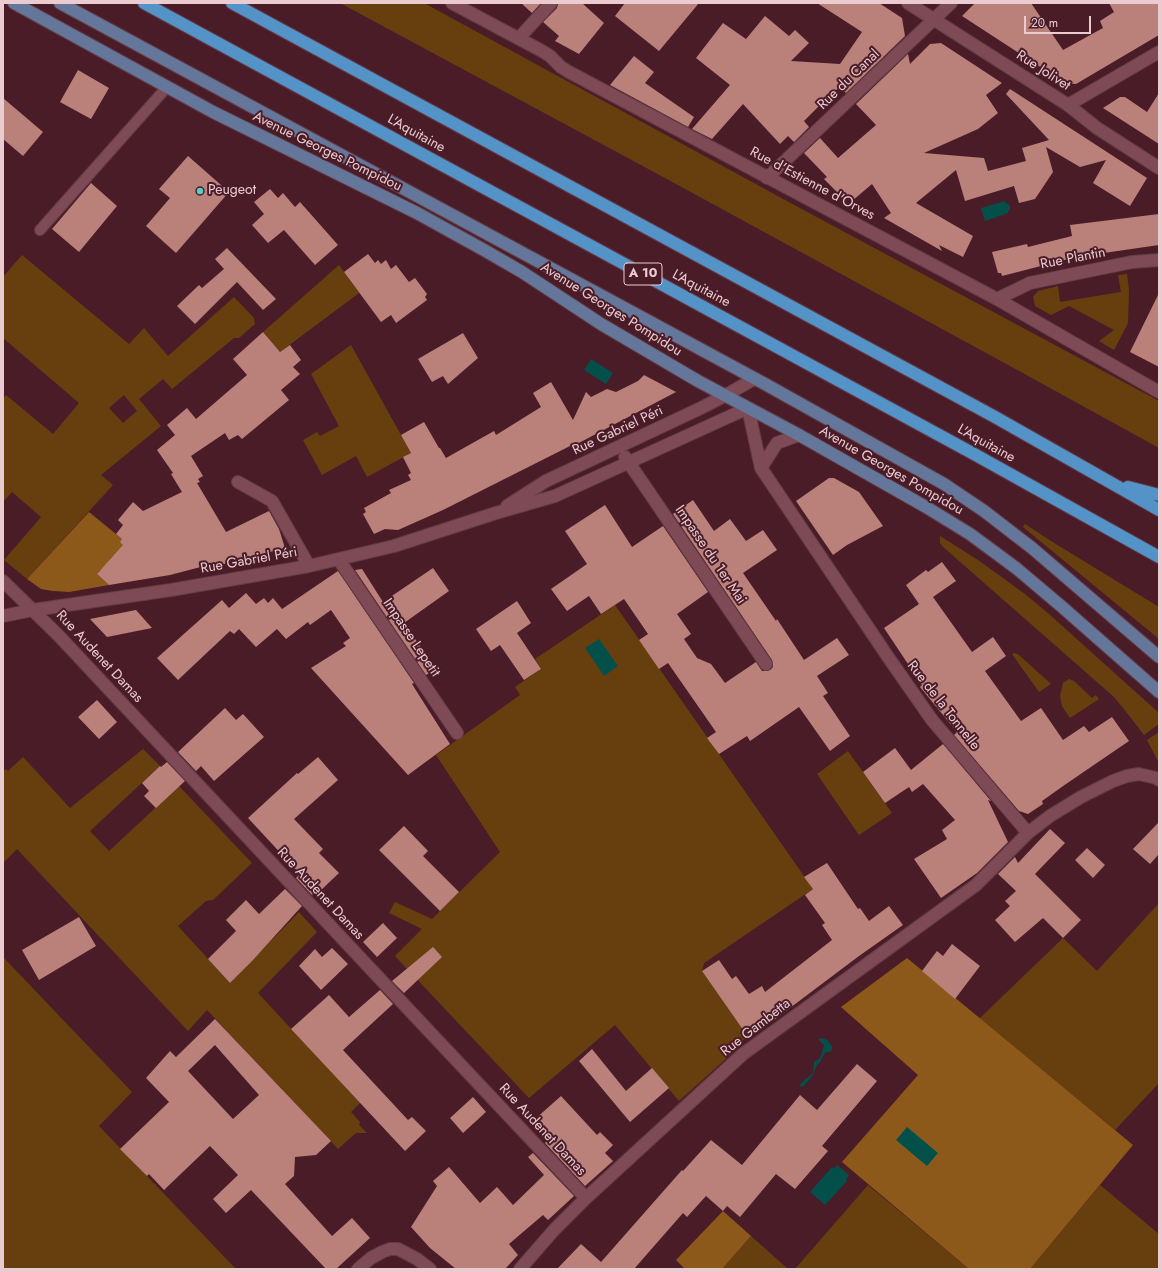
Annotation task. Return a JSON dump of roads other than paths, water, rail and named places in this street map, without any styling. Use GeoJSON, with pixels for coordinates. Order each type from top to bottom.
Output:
{"type":"FeatureCollection","features":[{"type":"Feature","properties":{"kind":"highway","name":"L'Aquitaine"},"geometry":{"type":"LineString","coordinates":[[144,3],[967,451],[1159,558]]}},
{"type":"Feature","properties":{"kind":"highway","name":"L'Aquitaine"},"geometry":{"type":"LineString","coordinates":[[232,3],[995,418],[1159,510]]}},
{"type":"Feature","properties":{"kind":"highway"},"geometry":{"type":"LineString","coordinates":[[1113,483],[1159,494]]}},
{"type":"Feature","properties":{"kind":"highway"},"geometry":{"type":"LineString","coordinates":[[1141,547],[1159,565]]}},
{"type":"Feature","properties":{"kind":"main road","name":"Avenue Georges Pompidou"},"geometry":{"type":"LineString","coordinates":[[14,3],[213,112],[417,213],[522,272],[601,324],[698,381],[799,435],[926,506],[970,534],[1016,568],[1159,692]]}},
{"type":"Feature","properties":{"kind":"main road","name":"Avenue Georges Pompidou"},"geometry":{"type":"LineString","coordinates":[[60,3],[754,379],[937,481],[984,511],[1032,548],[1159,657]]}},
{"type":"Feature","properties":{"kind":"street","name":"Rue d'Estienne d'Orves"},"geometry":{"type":"LineString","coordinates":[[452,3],[550,56],[569,72],[997,299],[1159,392]]}},
{"type":"Feature","properties":{"kind":"street"},"geometry":{"type":"LineString","coordinates":[[519,38],[551,3]]}},
{"type":"Feature","properties":{"kind":"street","name":"Rue Jolivet"},"geometry":{"type":"LineString","coordinates":[[908,3],[1068,105],[1097,128],[1159,168]]}},
{"type":"Feature","properties":{"kind":"street","name":"Rue du Canal"},"geometry":{"type":"LineString","coordinates":[[767,178],[951,3]]}},
{"type":"Feature","properties":{"kind":"street"},"geometry":{"type":"LineString","coordinates":[[1068,105],[1159,52]]}},
{"type":"Feature","properties":{"kind":"street","name":"Rue Plantin"},"geometry":{"type":"LineString","coordinates":[[997,299],[1030,283],[1132,262],[1159,260]]}},
{"type":"Feature","properties":{"kind":"street","name":"Rue Gabriel Péri"},"geometry":{"type":"LineString","coordinates":[[496,513],[546,481],[726,396],[754,379]]}},
{"type":"Feature","properties":{"kind":"street","name":"Rue Gabriel Péri"},"geometry":{"type":"LineString","coordinates":[[3,616],[33,610],[171,590],[309,566],[394,546],[496,513],[555,496],[748,408]]}},
{"type":"Feature","properties":{"kind":"street","name":"Rue de la Tonnelle"},"geometry":{"type":"LineString","coordinates":[[748,408],[761,468],[932,720],[1028,833]]}},
{"type":"Feature","properties":{"kind":"street"},"geometry":{"type":"LineString","coordinates":[[761,468],[777,443],[799,435]]}},
{"type":"Feature","properties":{"kind":"street","name":"Impasse du 1er Mai"},"geometry":{"type":"LineString","coordinates":[[618,448],[766,664]]}},
{"type":"Feature","properties":{"kind":"street"},"geometry":{"type":"LineString","coordinates":[[238,482],[272,501],[309,566]]}},
{"type":"Feature","properties":{"kind":"street","name":"Impasse Lepetit"},"geometry":{"type":"LineString","coordinates":[[339,560],[457,733]]}},
{"type":"Feature","properties":{"kind":"street","name":"Rue Audenet Damas"},"geometry":{"type":"LineString","coordinates":[[3,581],[59,636],[586,1198]]}},
{"type":"Feature","properties":{"kind":"street"},"geometry":{"type":"LineString","coordinates":[[1028,833],[1050,816],[1113,781],[1139,774],[1159,780]]}},
{"type":"Feature","properties":{"kind":"street","name":"Rue Gambetta"},"geometry":{"type":"LineString","coordinates":[[520,1269],[554,1230],[586,1198],[743,1054],[976,885],[1028,833]]}},
{"type":"Feature","properties":{"kind":"street"},"geometry":{"type":"LineString","coordinates":[[358,1269],[371,1258],[382,1252],[390,1249],[398,1249],[417,1259],[430,1269]]}},
{"type":"Feature","properties":{"kind":"lane"},"geometry":{"type":"LineString","coordinates":[[40,230],[167,87]]}},
{"type":"Feature","properties":{"kind":"water"},"geometry":{"type":"Polygon","coordinates":[[[1005,201],[1005,203],[1010,206],[1008,213],[985,221],[981,208],[1005,201]]]}},
{"type":"Feature","properties":{"kind":"water"},"geometry":{"type":"Polygon","coordinates":[[[591,359],[613,373],[606,384],[584,370],[591,359]]]}},
{"type":"Feature","properties":{"kind":"water"},"geometry":{"type":"Polygon","coordinates":[[[599,639],[618,666],[604,676],[585,648],[599,639]]]}},
{"type":"Feature","properties":{"kind":"water"},"geometry":{"type":"Polygon","coordinates":[[[822,1038],[827,1040],[832,1046],[832,1050],[825,1053],[817,1065],[813,1075],[803,1087],[800,1086],[801,1083],[813,1073],[814,1062],[821,1056],[824,1045],[818,1039],[822,1038]]]}},
{"type":"Feature","properties":{"kind":"water"},"geometry":{"type":"Polygon","coordinates":[[[907,1127],[938,1153],[927,1166],[896,1140],[907,1127]]]}},
{"type":"Feature","properties":{"kind":"water"},"geometry":{"type":"Polygon","coordinates":[[[837,1165],[849,1175],[846,1179],[847,1181],[825,1205],[810,1192],[832,1167],[834,1169],[837,1165]]]}},
{"type":"Feature","properties":{"kind":"place","name":"Peugeot"},"geometry":{"type":"Point","coordinates":[200,191]}}]}
